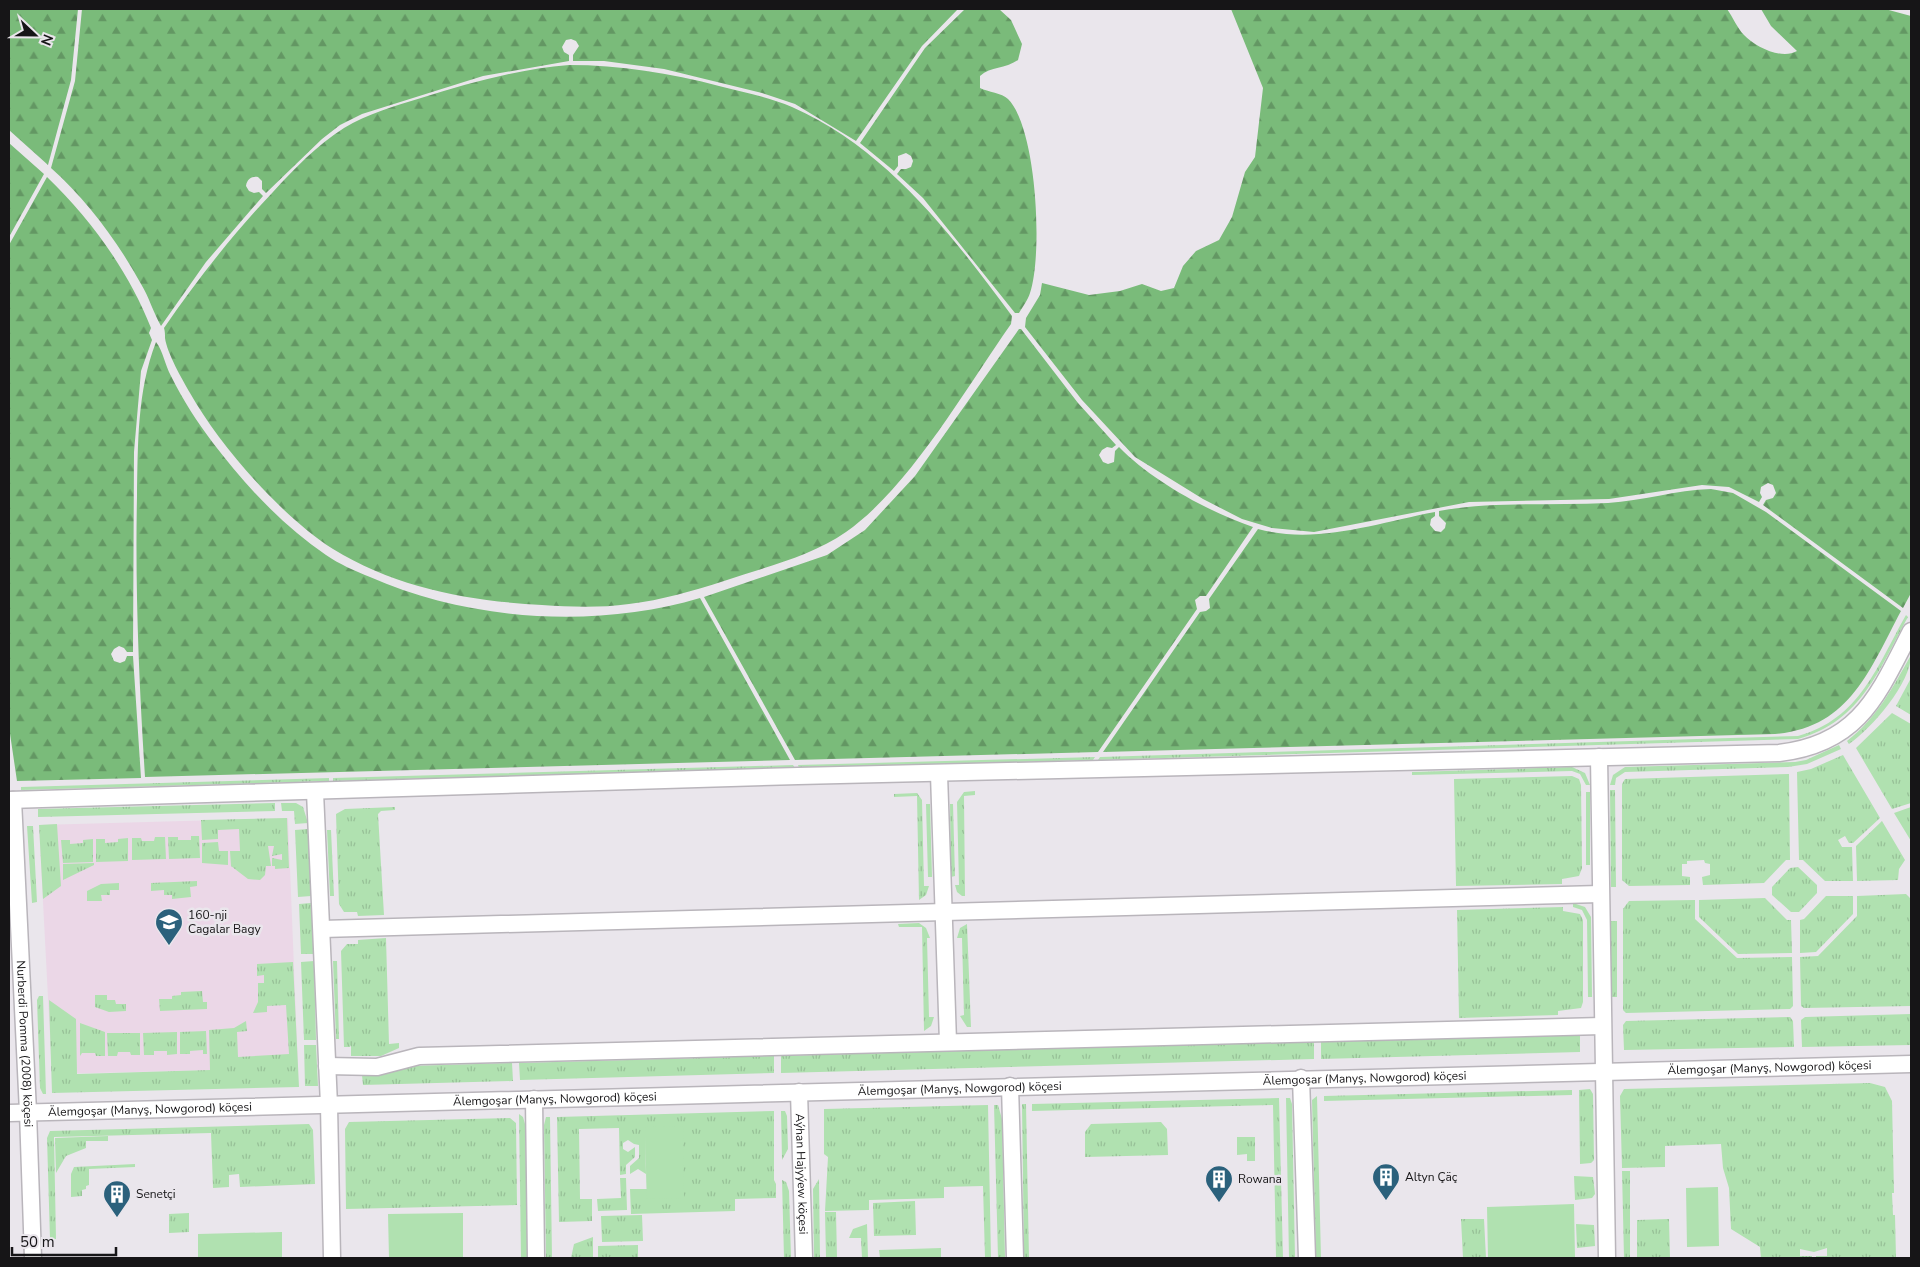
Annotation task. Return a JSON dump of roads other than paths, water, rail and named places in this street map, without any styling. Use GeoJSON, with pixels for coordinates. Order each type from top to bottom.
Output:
{"type":"FeatureCollection","features":[{"type":"Feature","properties":{"kind":"street"},"geometry":{"type":"LineString","coordinates":[[11,800],[788,776],[939,774],[1779,753],[1796,751],[1826,742],[1851,725],[1872,702],[1911,631]]}},
{"type":"Feature","properties":{"kind":"street"},"geometry":{"type":"LineString","coordinates":[[1599,757],[1607,1258]]}},
{"type":"Feature","properties":{"kind":"street"},"geometry":{"type":"LineString","coordinates":[[939,774],[948,1042]]}},
{"type":"Feature","properties":{"kind":"street"},"geometry":{"type":"LineString","coordinates":[[315,792],[329,1105],[332,1258]]}},
{"type":"Feature","properties":{"kind":"street","name":"Nurberdi Pomma (2008) köçesi"},"geometry":{"type":"LineString","coordinates":[[11,800],[28,1112],[33,1258]]}},
{"type":"Feature","properties":{"kind":"street"},"geometry":{"type":"LineString","coordinates":[[322,929],[1600,894]]}},
{"type":"Feature","properties":{"kind":"street"},"geometry":{"type":"LineString","coordinates":[[327,1066],[377,1066],[419,1056],[1602,1026]]}},
{"type":"Feature","properties":{"kind":"street","name":"Älemgoşar (Manyş, Nowgorod) köçesi"},"geometry":{"type":"LineString","coordinates":[[9,1113],[1301,1078],[1911,1064]]}},
{"type":"Feature","properties":{"kind":"street"},"geometry":{"type":"LineString","coordinates":[[1301,1078],[1306,1258]]}},
{"type":"Feature","properties":{"kind":"street"},"geometry":{"type":"LineString","coordinates":[[1010,1086],[1015,1258]]}},
{"type":"Feature","properties":{"kind":"street","name":"Aýhan Hajyýew köçesi"},"geometry":{"type":"LineString","coordinates":[[799,1092],[804,1258]]}},
{"type":"Feature","properties":{"kind":"street"},"geometry":{"type":"LineString","coordinates":[[534,1099],[536,1258]]}},
{"type":"Feature","properties":{"kind":"place","name":"160-nji Cagalar Bagy"},"geometry":{"type":"Point","coordinates":[169,946]}},
{"type":"Feature","properties":{"kind":"place","name":"Altyn Çäç"},"geometry":{"type":"Point","coordinates":[1386,1201]}},
{"type":"Feature","properties":{"kind":"place","name":"Rowana"},"geometry":{"type":"Point","coordinates":[1219,1203]}},
{"type":"Feature","properties":{"kind":"place","name":"Senetçi"},"geometry":{"type":"Point","coordinates":[117,1218]}}]}
